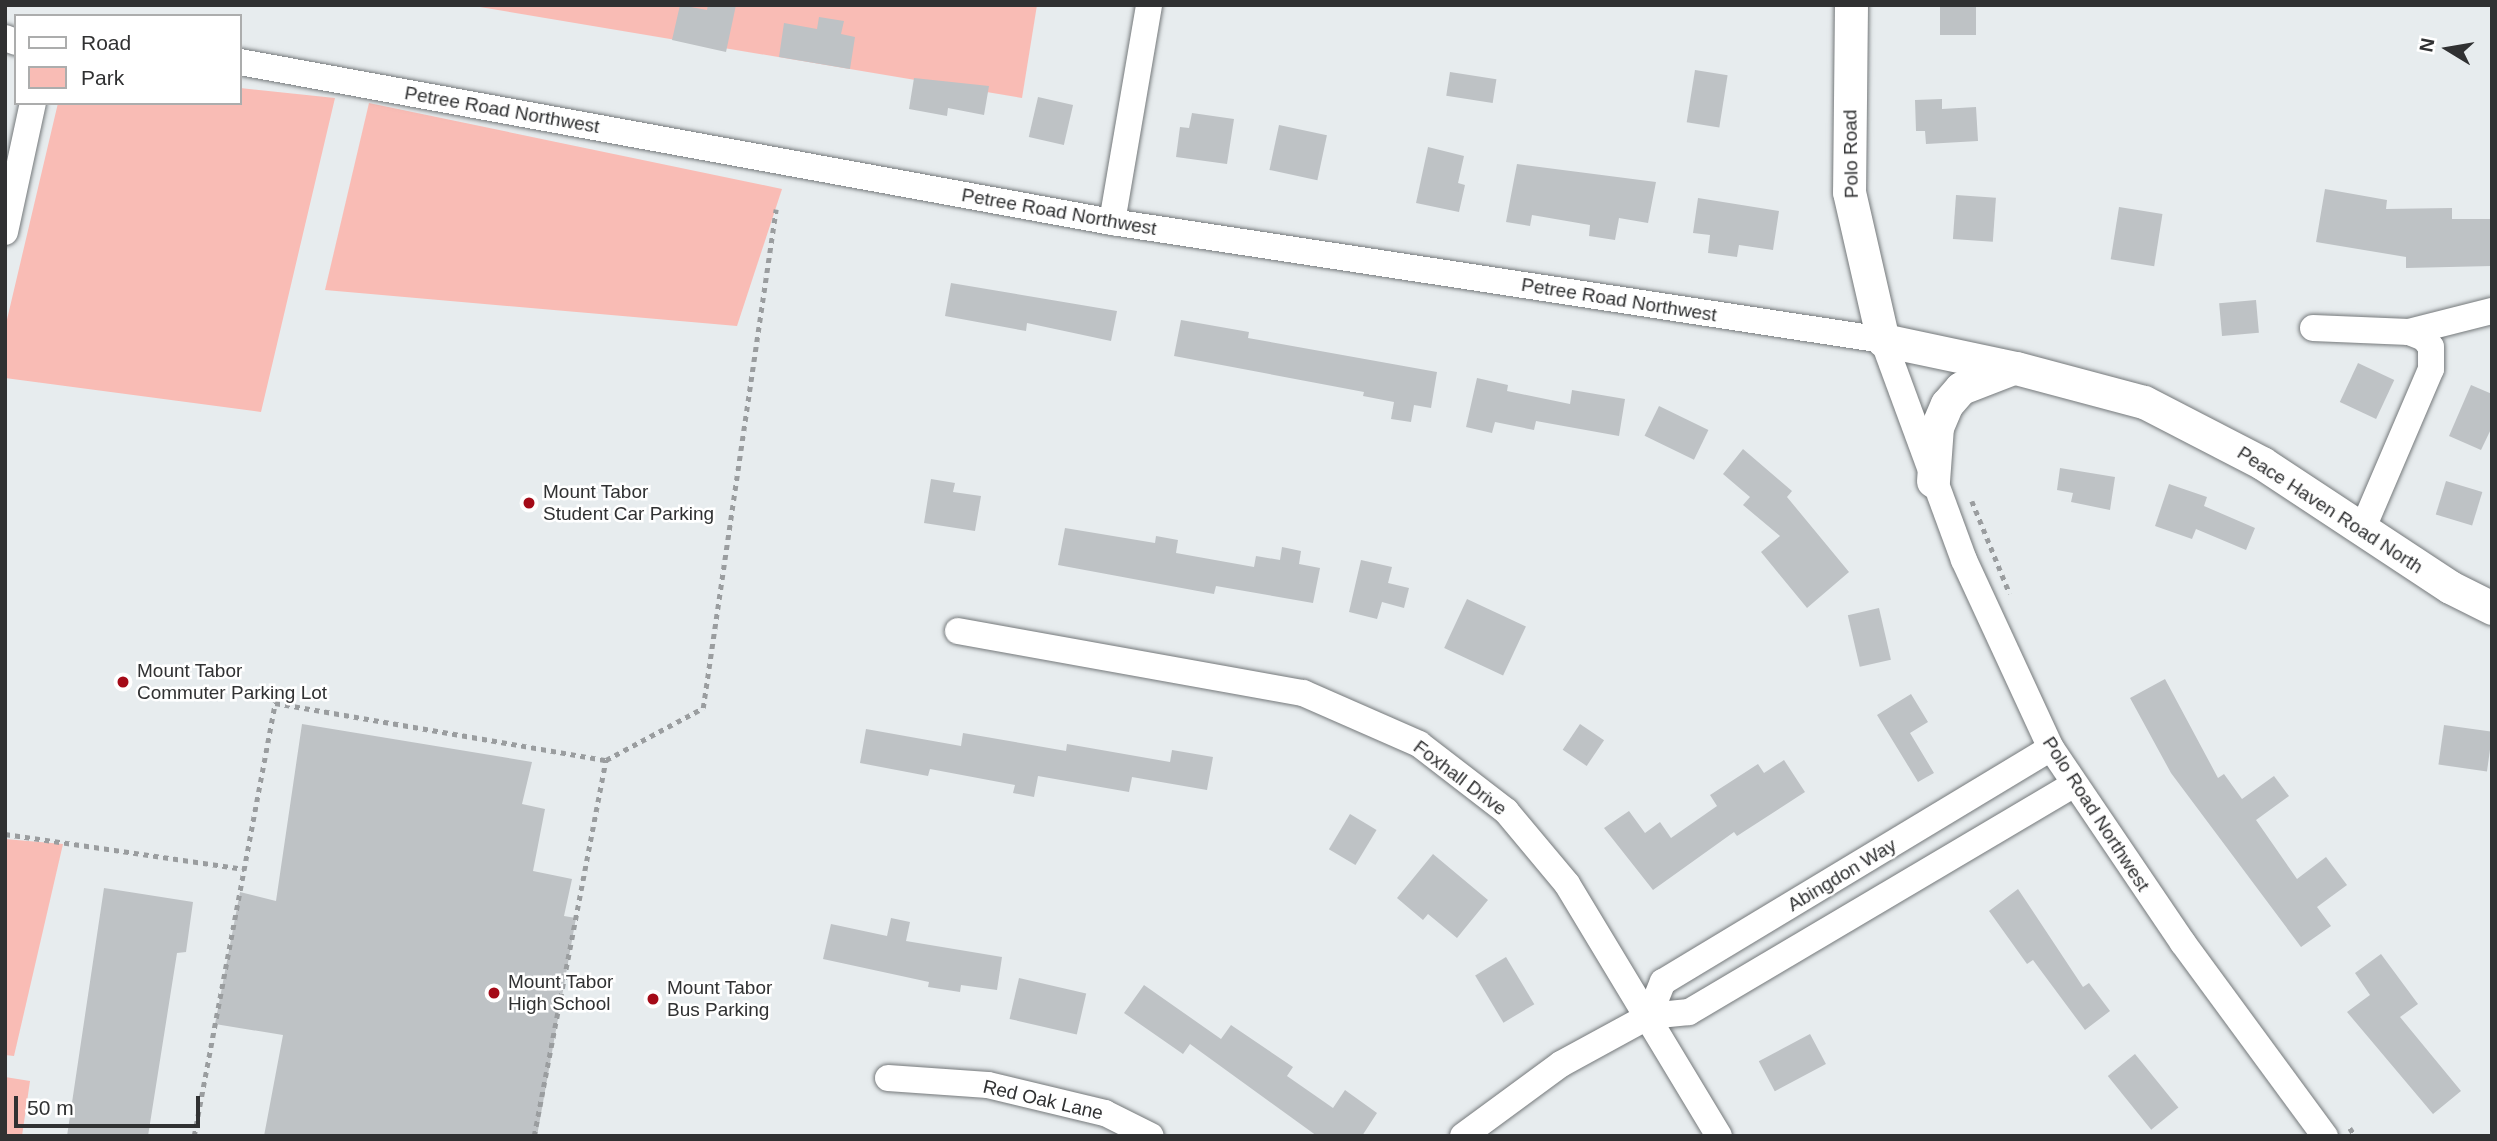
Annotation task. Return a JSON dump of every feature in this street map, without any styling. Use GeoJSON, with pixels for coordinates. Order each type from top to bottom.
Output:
{"type":"FeatureCollection","features":[{"type":"Feature","properties":{"kind":"main road","name":"Polo Road"},"geometry":{"type":"LineString","coordinates":[[1851,5],[1849,192],[1883,340]]}},
{"type":"Feature","properties":{"kind":"main road","name":"Peace Haven Road North"},"geometry":{"type":"LineString","coordinates":[[1883,340],[2016,368],[2144,402],[2262,463],[2450,587],[2492,608]]}},
{"type":"Feature","properties":{"kind":"main road"},"geometry":{"type":"LineString","coordinates":[[1933,481],[1937,427],[1947,404],[1961,388],[2016,368]]}},
{"type":"Feature","properties":{"kind":"street"},"geometry":{"type":"LineString","coordinates":[[1112,222],[1149,5]]}},
{"type":"Feature","properties":{"kind":"street","name":"Petree Road Northwest"},"geometry":{"type":"LineString","coordinates":[[242,62],[1112,222],[1883,340]]}},
{"type":"Feature","properties":{"kind":"street"},"geometry":{"type":"LineString","coordinates":[[5,232],[11,160],[32,105]]}},
{"type":"Feature","properties":{"kind":"street"},"geometry":{"type":"LineString","coordinates":[[2313,328],[2409,332],[2492,311]]}},
{"type":"Feature","properties":{"kind":"street"},"geometry":{"type":"LineString","coordinates":[[2363,528],[2433,358],[2424,338],[2409,332]]}},
{"type":"Feature","properties":{"kind":"street","name":"Polo Road Northwest"},"geometry":{"type":"LineString","coordinates":[[1883,340],[1933,481],[2012,670],[2051,748],[2073,785],[2336,1130]]}},
{"type":"Feature","properties":{"kind":"street","name":"Foxhall Drive"},"geometry":{"type":"LineString","coordinates":[[958,631],[1303,693],[1419,744],[1506,811],[1567,884],[1719,1136]]}},
{"type":"Feature","properties":{"kind":"street","name":"Abingdon Way"},"geometry":{"type":"LineString","coordinates":[[1649,1016],[1663,982],[2051,748]]}},
{"type":"Feature","properties":{"kind":"street","name":"Abingdon Way"},"geometry":{"type":"LineString","coordinates":[[1463,1136],[1561,1064],[1649,1016],[1689,1012],[2073,785]]}},
{"type":"Feature","properties":{"kind":"street","name":"Red Oak Lane"},"geometry":{"type":"LineString","coordinates":[[888,1079],[988,1085],[1105,1112],[1151,1136]]}},
{"type":"Feature","properties":{"kind":"path"},"geometry":{"type":"LineString","coordinates":[[194,1136],[275,703],[606,760],[703,708],[776,209]]}},
{"type":"Feature","properties":{"kind":"path"},"geometry":{"type":"LineString","coordinates":[[1969,494],[2015,605]]}},
{"type":"Feature","properties":{"kind":"path"},"geometry":{"type":"LineString","coordinates":[[534,1136],[606,760]]}},
{"type":"Feature","properties":{"kind":"path"},"geometry":{"type":"LineString","coordinates":[[5,834],[244,869]]}},
{"type":"Feature","properties":{"kind":"path"},"geometry":{"type":"LineString","coordinates":[[2336,1130],[2355,1136]]}},
{"type":"Feature","properties":{"kind":"green space"},"geometry":{"type":"Polygon","coordinates":[[[468,5],[1037,5],[1022,98],[468,5]]]}},
{"type":"Feature","properties":{"kind":"green space"},"geometry":{"type":"Polygon","coordinates":[[[242,88],[335,98],[261,412],[5,378],[5,328],[58,105],[242,105],[242,88]]]}},
{"type":"Feature","properties":{"kind":"green space"},"geometry":{"type":"Polygon","coordinates":[[[369,103],[782,189],[737,326],[325,290],[369,103]]]}},
{"type":"Feature","properties":{"kind":"green space"},"geometry":{"type":"Polygon","coordinates":[[[5,839],[63,844],[14,1056],[5,1055],[5,839]]]}},
{"type":"Feature","properties":{"kind":"green space"},"geometry":{"type":"Polygon","coordinates":[[[5,1077],[30,1081],[22,1136],[5,1136],[5,1077]]]}},
{"type":"Feature","properties":{"kind":"building"},"geometry":{"type":"Polygon","coordinates":[[[680,5],[707,10],[708,5],[736,5],[726,52],[672,40],[680,5]]]}},
{"type":"Feature","properties":{"kind":"building"},"geometry":{"type":"Polygon","coordinates":[[[1940,5],[1976,5],[1976,35],[1940,35],[1940,5]]]}},
{"type":"Feature","properties":{"kind":"building"},"geometry":{"type":"Polygon","coordinates":[[[819,17],[844,21],[841,34],[855,37],[850,69],[779,57],[784,23],[817,29],[819,17]]]}},
{"type":"Feature","properties":{"kind":"building"},"geometry":{"type":"Polygon","coordinates":[[[1695,70],[1728,75],[1719,128],[1687,122],[1695,70]]]}},
{"type":"Feature","properties":{"kind":"building"},"geometry":{"type":"Polygon","coordinates":[[[1450,72],[1496,79],[1493,103],[1446,96],[1450,72]]]}},
{"type":"Feature","properties":{"kind":"building"},"geometry":{"type":"Polygon","coordinates":[[[914,78],[989,86],[984,115],[948,108],[947,116],[909,109],[914,78]]]}},
{"type":"Feature","properties":{"kind":"building"},"geometry":{"type":"Polygon","coordinates":[[[1038,97],[1073,105],[1064,145],[1029,137],[1038,97]]]}},
{"type":"Feature","properties":{"kind":"building"},"geometry":{"type":"Polygon","coordinates":[[[1942,99],[1942,109],[1976,107],[1978,141],[1926,144],[1925,131],[1916,131],[1915,100],[1942,99]]]}},
{"type":"Feature","properties":{"kind":"building"},"geometry":{"type":"Polygon","coordinates":[[[1192,113],[1234,119],[1227,164],[1176,157],[1180,127],[1189,128],[1192,113]]]}},
{"type":"Feature","properties":{"kind":"building"},"geometry":{"type":"Polygon","coordinates":[[[1279,125],[1327,135],[1317,180],[1269,170],[1279,125]]]}},
{"type":"Feature","properties":{"kind":"building"},"geometry":{"type":"Polygon","coordinates":[[[1428,147],[1464,156],[1458,183],[1465,185],[1459,212],[1416,203],[1428,147]]]}},
{"type":"Feature","properties":{"kind":"building"},"geometry":{"type":"Polygon","coordinates":[[[1517,164],[1656,182],[1648,223],[1619,218],[1615,240],[1589,236],[1590,225],[1532,215],[1530,226],[1506,222],[1517,164]]]}},
{"type":"Feature","properties":{"kind":"building"},"geometry":{"type":"Polygon","coordinates":[[[2325,189],[2387,200],[2386,209],[2452,208],[2452,219],[2492,219],[2492,266],[2406,268],[2406,257],[2316,242],[2325,189]]]}},
{"type":"Feature","properties":{"kind":"building"},"geometry":{"type":"Polygon","coordinates":[[[1956,195],[1996,198],[1993,242],[1953,239],[1956,195]]]}},
{"type":"Feature","properties":{"kind":"building"},"geometry":{"type":"Polygon","coordinates":[[[1698,198],[1779,211],[1773,250],[1739,245],[1737,257],[1708,253],[1710,235],[1693,233],[1698,198]]]}},
{"type":"Feature","properties":{"kind":"building"},"geometry":{"type":"Polygon","coordinates":[[[2119,207],[2162,214],[2154,266],[2111,259],[2119,207]]]}},
{"type":"Feature","properties":{"kind":"building"},"geometry":{"type":"Polygon","coordinates":[[[951,283],[1117,311],[1111,341],[1027,323],[1026,331],[945,316],[951,283]]]}},
{"type":"Feature","properties":{"kind":"building"},"geometry":{"type":"Polygon","coordinates":[[[2256,300],[2259,333],[2222,336],[2219,303],[2256,300]]]}},
{"type":"Feature","properties":{"kind":"building"},"geometry":{"type":"Polygon","coordinates":[[[1181,320],[1249,332],[1248,338],[1437,372],[1431,408],[1414,405],[1411,422],[1391,419],[1394,402],[1363,396],[1364,392],[1174,356],[1181,320]]]}},
{"type":"Feature","properties":{"kind":"building"},"geometry":{"type":"Polygon","coordinates":[[[2358,363],[2394,380],[2376,419],[2340,402],[2358,363]]]}},
{"type":"Feature","properties":{"kind":"building"},"geometry":{"type":"Polygon","coordinates":[[[1477,378],[1508,385],[1507,391],[1570,404],[1572,390],[1625,399],[1619,436],[1536,421],[1534,430],[1495,422],[1492,433],[1466,427],[1477,378]]]}},
{"type":"Feature","properties":{"kind":"building"},"geometry":{"type":"Polygon","coordinates":[[[2471,385],[2492,394],[2492,427],[2481,450],[2449,436],[2471,385]]]}},
{"type":"Feature","properties":{"kind":"building"},"geometry":{"type":"Polygon","coordinates":[[[1659,406],[1708,430],[1694,460],[1645,436],[1659,406]]]}},
{"type":"Feature","properties":{"kind":"building"},"geometry":{"type":"Polygon","coordinates":[[[1743,449],[1792,491],[1787,497],[1849,572],[1807,608],[1761,552],[1780,536],[1743,505],[1750,497],[1723,474],[1743,449]]]}},
{"type":"Feature","properties":{"kind":"building"},"geometry":{"type":"Polygon","coordinates":[[[2060,468],[2115,477],[2110,510],[2071,502],[2073,493],[2057,490],[2060,468]]]}},
{"type":"Feature","properties":{"kind":"building"},"geometry":{"type":"Polygon","coordinates":[[[931,479],[955,483],[953,492],[981,496],[975,531],[924,523],[931,479]]]}},
{"type":"Feature","properties":{"kind":"building"},"geometry":{"type":"Polygon","coordinates":[[[2446,481],[2482,492],[2472,526],[2436,514],[2446,481]]]}},
{"type":"Feature","properties":{"kind":"building"},"geometry":{"type":"Polygon","coordinates":[[[2169,484],[2207,497],[2204,506],[2255,528],[2246,550],[2196,529],[2192,539],[2155,526],[2169,484]]]}},
{"type":"Feature","properties":{"kind":"building"},"geometry":{"type":"Polygon","coordinates":[[[1065,528],[1155,543],[1156,536],[1178,540],[1176,553],[1254,567],[1256,556],[1280,560],[1282,547],[1301,551],[1299,564],[1320,568],[1313,603],[1216,586],[1214,594],[1058,565],[1065,528]]]}},
{"type":"Feature","properties":{"kind":"building"},"geometry":{"type":"Polygon","coordinates":[[[1361,560],[1392,567],[1388,583],[1409,588],[1404,608],[1382,602],[1377,619],[1349,612],[1361,560]]]}},
{"type":"Feature","properties":{"kind":"building"},"geometry":{"type":"Polygon","coordinates":[[[1467,599],[1526,626],[1503,675],[1444,648],[1467,599]]]}},
{"type":"Feature","properties":{"kind":"building"},"geometry":{"type":"Polygon","coordinates":[[[1879,608],[1891,660],[1860,667],[1848,615],[1879,608]]]}},
{"type":"Feature","properties":{"kind":"building"},"geometry":{"type":"Polygon","coordinates":[[[2165,679],[2218,778],[2224,774],[2242,799],[2274,776],[2289,796],[2256,820],[2297,879],[2326,857],[2347,885],[2317,907],[2331,926],[2301,947],[2171,773],[2130,698],[2165,679]]]}},
{"type":"Feature","properties":{"kind":"building"},"geometry":{"type":"Polygon","coordinates":[[[1911,694],[1928,722],[1910,733],[1934,773],[1918,782],[1877,715],[1911,694]]]}},
{"type":"Feature","properties":{"kind":"building"},"geometry":{"type":"Polygon","coordinates":[[[302,724],[532,762],[522,804],[545,809],[533,871],[572,879],[564,916],[576,918],[537,1136],[264,1136],[283,1035],[215,1024],[240,892],[276,901],[302,724]]]}},
{"type":"Feature","properties":{"kind":"building"},"geometry":{"type":"Polygon","coordinates":[[[1580,724],[1604,740],[1587,766],[1563,750],[1580,724]]]}},
{"type":"Feature","properties":{"kind":"building"},"geometry":{"type":"Polygon","coordinates":[[[2444,725],[2492,732],[2487,771],[2438,765],[2444,725]]]}},
{"type":"Feature","properties":{"kind":"building"},"geometry":{"type":"Polygon","coordinates":[[[866,729],[961,746],[963,733],[1066,751],[1067,744],[1170,762],[1172,750],[1213,757],[1207,790],[1132,777],[1129,792],[1038,776],[1034,797],[1013,793],[1015,785],[930,769],[928,776],[860,763],[866,729]]]}},
{"type":"Feature","properties":{"kind":"building"},"geometry":{"type":"Polygon","coordinates":[[[1784,760],[1805,792],[1737,836],[1734,832],[1653,890],[1604,828],[1629,811],[1645,833],[1660,822],[1671,838],[1717,806],[1710,795],[1758,764],[1764,773],[1784,760]]]}},
{"type":"Feature","properties":{"kind":"building"},"geometry":{"type":"Polygon","coordinates":[[[1350,814],[1377,830],[1355,865],[1329,849],[1350,814]]]}},
{"type":"Feature","properties":{"kind":"building"},"geometry":{"type":"Polygon","coordinates":[[[1433,854],[1488,900],[1457,938],[1428,914],[1423,920],[1397,898],[1433,854]]]}},
{"type":"Feature","properties":{"kind":"building"},"geometry":{"type":"Polygon","coordinates":[[[104,888],[193,902],[186,952],[177,953],[148,1136],[67,1136],[104,888]]]}},
{"type":"Feature","properties":{"kind":"building"},"geometry":{"type":"Polygon","coordinates":[[[2018,889],[2083,987],[2089,983],[2110,1011],[2085,1030],[2033,960],[2027,964],[1989,911],[2018,889]]]}},
{"type":"Feature","properties":{"kind":"building"},"geometry":{"type":"Polygon","coordinates":[[[891,918],[910,922],[906,941],[1002,957],[997,990],[961,985],[960,992],[928,987],[929,982],[823,959],[831,924],[887,936],[891,918]]]}},
{"type":"Feature","properties":{"kind":"building"},"geometry":{"type":"Polygon","coordinates":[[[2381,954],[2418,1004],[2400,1017],[2461,1091],[2433,1114],[2347,1012],[2370,995],[2355,973],[2381,954]]]}},
{"type":"Feature","properties":{"kind":"building"},"geometry":{"type":"Polygon","coordinates":[[[1506,957],[1534,1004],[1503,1023],[1475,976],[1506,957]]]}},
{"type":"Feature","properties":{"kind":"building"},"geometry":{"type":"Polygon","coordinates":[[[1019,978],[1086,994],[1077,1034],[1010,1019],[1019,978]]]}},
{"type":"Feature","properties":{"kind":"building"},"geometry":{"type":"Polygon","coordinates":[[[1144,985],[1221,1039],[1231,1025],[1293,1067],[1287,1076],[1333,1108],[1345,1090],[1377,1113],[1362,1136],[1317,1136],[1190,1044],[1183,1054],[1124,1013],[1144,985]]]}},
{"type":"Feature","properties":{"kind":"building"},"geometry":{"type":"Polygon","coordinates":[[[1810,1034],[1826,1064],[1775,1091],[1759,1061],[1810,1034]]]}},
{"type":"Feature","properties":{"kind":"building"},"geometry":{"type":"Polygon","coordinates":[[[2135,1054],[2178,1108],[2151,1130],[2108,1076],[2135,1054]]]}},
{"type":"Feature","properties":{"kind":"place","name":"Mount Tabor Student Car Parking"},"geometry":{"type":"Point","coordinates":[529,503]}},
{"type":"Feature","properties":{"kind":"place","name":"Mount Tabor Commuter Parking Lot"},"geometry":{"type":"Point","coordinates":[123,682]}},
{"type":"Feature","properties":{"kind":"place","name":"Mount Tabor High School"},"geometry":{"type":"Point","coordinates":[494,993]}},
{"type":"Feature","properties":{"kind":"place","name":"Mount Tabor Bus Parking"},"geometry":{"type":"Point","coordinates":[653,999]}}]}
